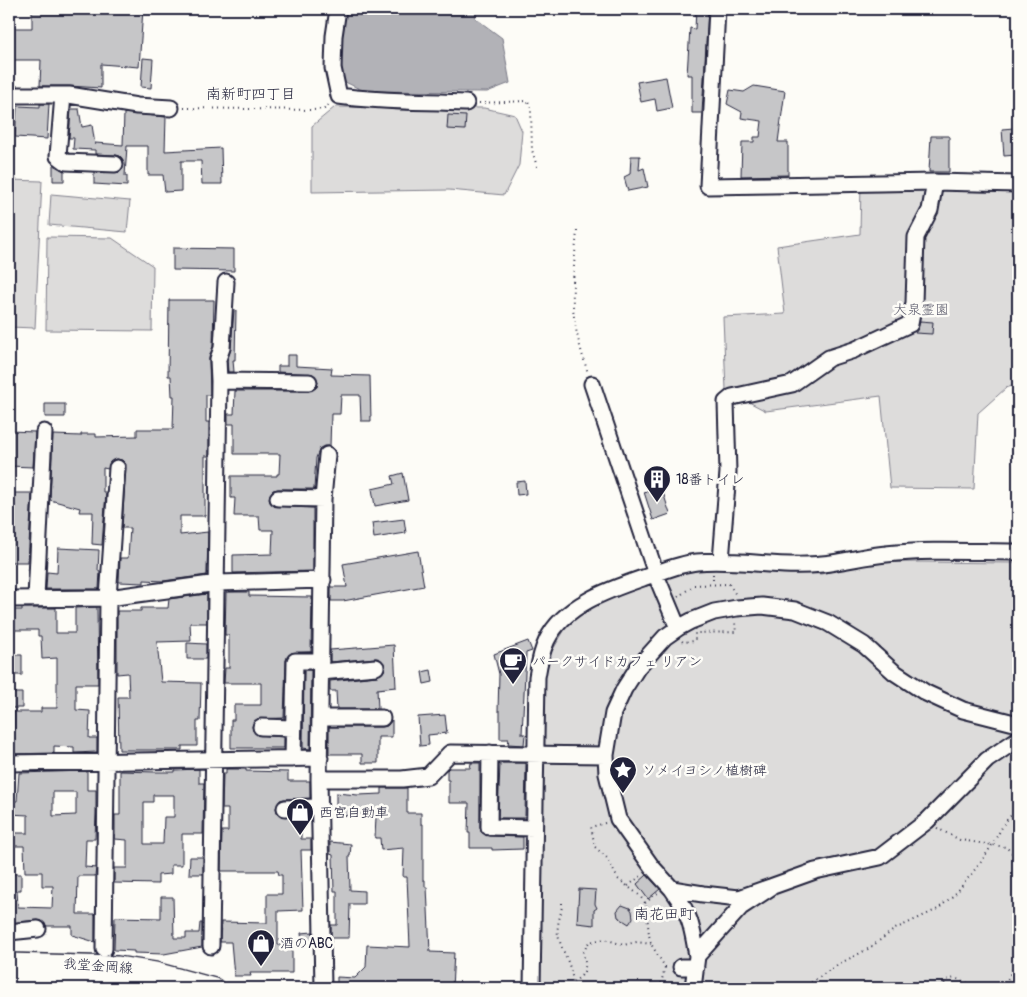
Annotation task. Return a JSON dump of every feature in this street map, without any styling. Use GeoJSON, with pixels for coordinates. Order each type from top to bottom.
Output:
{"type":"FeatureCollection","features":[{"type":"Feature","properties":{"kind":"main road","name":"我堂金岡線"},"geometry":{"type":"LineString","coordinates":[[9,963],[117,966],[155,972],[214,988]]}},
{"type":"Feature","properties":{"kind":"main road","name":"我堂金岡線"},"geometry":{"type":"LineString","coordinates":[[9,977],[38,982],[80,978],[118,985],[158,988]]}},
{"type":"Feature","properties":{"kind":"street"},"geometry":{"type":"LineString","coordinates":[[338,9],[334,36],[333,68],[339,96],[370,101],[466,103]]}},
{"type":"Feature","properties":{"kind":"street"},"geometry":{"type":"LineString","coordinates":[[717,9],[708,186],[935,182],[1018,184]]}},
{"type":"Feature","properties":{"kind":"street"},"geometry":{"type":"LineString","coordinates":[[9,95],[63,95],[136,106],[171,108]]}},
{"type":"Feature","properties":{"kind":"street"},"geometry":{"type":"LineString","coordinates":[[63,95],[58,156],[66,162],[115,164]]}},
{"type":"Feature","properties":{"kind":"street"},"geometry":{"type":"LineString","coordinates":[[721,561],[728,472],[726,402],[732,397],[792,384],[830,358],[854,350],[910,324],[914,303],[916,237],[930,210],[935,182]]}},
{"type":"Feature","properties":{"kind":"street"},"geometry":{"type":"LineString","coordinates":[[211,946],[213,760],[218,583],[218,359],[222,348],[226,282]]}},
{"type":"Feature","properties":{"kind":"street"},"geometry":{"type":"LineString","coordinates":[[219,381],[309,382]]}},
{"type":"Feature","properties":{"kind":"street"},"geometry":{"type":"LineString","coordinates":[[592,384],[656,574],[678,628]]}},
{"type":"Feature","properties":{"kind":"street"},"geometry":{"type":"LineString","coordinates":[[36,598],[44,432]]}},
{"type":"Feature","properties":{"kind":"street"},"geometry":{"type":"LineString","coordinates":[[323,988],[319,780],[324,499],[327,455]]}},
{"type":"Feature","properties":{"kind":"street"},"geometry":{"type":"LineString","coordinates":[[104,949],[108,598],[117,468]]}},
{"type":"Feature","properties":{"kind":"street"},"geometry":{"type":"LineString","coordinates":[[278,498],[324,499]]}},
{"type":"Feature","properties":{"kind":"street"},"geometry":{"type":"LineString","coordinates":[[532,988],[537,677],[540,660],[547,640],[568,614],[592,598],[688,564],[721,561],[785,565],[822,564],[888,553],[1018,552]]}},
{"type":"Feature","properties":{"kind":"street"},"geometry":{"type":"LineString","coordinates":[[9,599],[108,598],[218,583],[323,580]]}},
{"type":"Feature","properties":{"kind":"street"},"geometry":{"type":"LineString","coordinates":[[693,988],[697,961],[691,921],[682,902],[670,886],[612,821],[607,774],[606,755],[613,713],[624,689],[638,666],[665,637],[691,621],[714,612],[762,606],[795,610],[828,623],[864,645],[894,672],[926,693],[963,710],[1018,724]]}},
{"type":"Feature","properties":{"kind":"street"},"geometry":{"type":"LineString","coordinates":[[293,759],[295,661],[321,666],[376,666]]}},
{"type":"Feature","properties":{"kind":"street"},"geometry":{"type":"LineString","coordinates":[[320,718],[382,718]]}},
{"type":"Feature","properties":{"kind":"street"},"geometry":{"type":"LineString","coordinates":[[261,727],[294,728]]}},
{"type":"Feature","properties":{"kind":"street"},"geometry":{"type":"LineString","coordinates":[[670,886],[703,894],[739,898],[815,871],[880,857],[927,821],[987,760],[1018,739]]}},
{"type":"Feature","properties":{"kind":"street"},"geometry":{"type":"LineString","coordinates":[[319,780],[402,779],[428,776],[450,753],[606,755]]}},
{"type":"Feature","properties":{"kind":"street"},"geometry":{"type":"LineString","coordinates":[[490,753],[489,827],[534,828]]}},
{"type":"Feature","properties":{"kind":"street"},"geometry":{"type":"LineString","coordinates":[[9,763],[320,758]]}},
{"type":"Feature","properties":{"kind":"street"},"geometry":{"type":"LineString","coordinates":[[285,808],[319,807]]}},
{"type":"Feature","properties":{"kind":"street"},"geometry":{"type":"LineString","coordinates":[[673,967],[697,961],[741,907],[774,886]]}},
{"type":"Feature","properties":{"kind":"street"},"geometry":{"type":"LineString","coordinates":[[9,932],[38,929]]}},
{"type":"Feature","properties":{"kind":"path"},"geometry":{"type":"LineString","coordinates":[[171,108],[313,110],[324,109],[339,96]]}},
{"type":"Feature","properties":{"kind":"path"},"geometry":{"type":"LineString","coordinates":[[466,103],[528,100],[531,110],[532,150],[538,170]]}},
{"type":"Feature","properties":{"kind":"path"},"geometry":{"type":"LineString","coordinates":[[577,231],[573,272],[573,306],[578,341],[592,384]]}},
{"type":"Feature","properties":{"kind":"path"},"geometry":{"type":"LineString","coordinates":[[804,988],[838,965],[868,949],[896,929],[938,909],[957,892],[992,845],[1005,822],[1018,808]]}},
{"type":"Feature","properties":{"kind":"path"},"geometry":{"type":"LineString","coordinates":[[612,821],[591,827],[595,847],[607,858],[618,880],[639,895],[645,903],[651,944],[673,967],[660,988]]}},
{"type":"Feature","properties":{"kind":"path"},"geometry":{"type":"LineString","coordinates":[[927,821],[943,832],[960,840],[1006,847],[1018,859],[1018,862]]}},
{"type":"Feature","properties":{"kind":"path"},"geometry":{"type":"LineString","coordinates":[[628,886],[652,867]]}},
{"type":"Feature","properties":{"kind":"path"},"geometry":{"type":"LineString","coordinates":[[645,903],[670,886]]}},
{"type":"Feature","properties":{"kind":"path"},"geometry":{"type":"LineString","coordinates":[[562,903],[558,933],[568,959],[573,982],[572,988]]}},
{"type":"Feature","properties":{"kind":"path"},"geometry":{"type":"LineString","coordinates":[[573,982],[582,977],[585,972],[586,966],[582,952],[589,942],[605,939],[623,945],[637,942],[651,944]]}},
{"type":"Feature","properties":{"kind":"path"},"geometry":{"type":"LineString","coordinates":[[1003,988],[1018,954]]}},
{"type":"Feature","properties":{"kind":"path"},"geometry":{"type":"LineString","coordinates":[[942,988],[945,981],[951,978],[977,988]]}},
{"type":"Feature","properties":{"kind":"green space"},"geometry":{"type":"Polygon","coordinates":[[[335,107],[484,108],[515,115],[522,131],[519,165],[504,195],[449,190],[312,192],[312,126],[335,107]]]}},
{"type":"Feature","properties":{"kind":"green space"},"geometry":{"type":"Polygon","coordinates":[[[9,180],[42,181],[35,328],[9,327],[9,180]]]}},
{"type":"Feature","properties":{"kind":"green space","name":"大泉霊園"},"geometry":{"type":"Polygon","coordinates":[[[861,184],[1018,184],[1018,384],[1006,388],[978,413],[974,489],[890,488],[881,396],[766,411],[726,390],[723,317],[785,314],[777,246],[860,234],[861,184]]]}},
{"type":"Feature","properties":{"kind":"green space"},"geometry":{"type":"Polygon","coordinates":[[[51,194],[130,201],[127,232],[49,225],[51,194]]]}},
{"type":"Feature","properties":{"kind":"green space"},"geometry":{"type":"Polygon","coordinates":[[[47,237],[112,238],[153,266],[152,331],[46,330],[47,237]]]}},
{"type":"Feature","properties":{"kind":"green space"},"geometry":{"type":"Polygon","coordinates":[[[868,563],[1018,563],[1018,988],[536,988],[544,670],[552,651],[570,621],[609,597],[687,571],[721,569],[821,574],[868,563]]]}},
{"type":"Feature","properties":{"kind":"shaded area"},"geometry":{"type":"Polygon","coordinates":[[[345,9],[478,9],[475,18],[502,38],[510,83],[487,92],[364,91],[343,81],[340,45],[345,9]]]}},
{"type":"Feature","properties":{"kind":"building"},"geometry":{"type":"Polygon","coordinates":[[[32,9],[143,9],[139,67],[101,64],[101,88],[40,86],[41,60],[11,60],[11,28],[32,28],[32,9]]]}},
{"type":"Feature","properties":{"kind":"building"},"geometry":{"type":"Polygon","coordinates":[[[696,9],[708,9],[702,113],[692,113],[692,75],[687,75],[690,28],[695,29],[696,9]]]}},
{"type":"Feature","properties":{"kind":"building"},"geometry":{"type":"Polygon","coordinates":[[[143,58],[153,59],[151,88],[141,87],[143,58]]]}},
{"type":"Feature","properties":{"kind":"building"},"geometry":{"type":"Polygon","coordinates":[[[666,77],[672,108],[657,111],[655,99],[641,102],[637,82],[666,77]]]}},
{"type":"Feature","properties":{"kind":"building"},"geometry":{"type":"Polygon","coordinates":[[[754,86],[785,91],[778,142],[788,142],[788,175],[741,176],[742,142],[754,142],[754,137],[760,137],[762,121],[741,118],[742,112],[727,104],[730,90],[744,92],[754,86]]]}},
{"type":"Feature","properties":{"kind":"building"},"geometry":{"type":"Polygon","coordinates":[[[40,104],[49,104],[47,139],[15,137],[17,106],[40,107],[40,104]]]}},
{"type":"Feature","properties":{"kind":"building"},"geometry":{"type":"Polygon","coordinates":[[[71,109],[79,109],[82,127],[92,125],[95,145],[95,143],[123,145],[124,113],[166,117],[165,151],[221,148],[222,184],[202,184],[201,161],[181,161],[181,191],[165,192],[163,175],[148,175],[148,146],[127,146],[125,176],[127,176],[127,186],[94,184],[94,173],[119,172],[123,169],[123,160],[120,156],[116,155],[95,154],[95,150],[73,149],[74,138],[69,138],[71,109]]]}},
{"type":"Feature","properties":{"kind":"building"},"geometry":{"type":"Polygon","coordinates":[[[448,115],[466,116],[465,130],[447,129],[448,115]]]}},
{"type":"Feature","properties":{"kind":"building"},"geometry":{"type":"Polygon","coordinates":[[[1014,128],[1016,155],[1004,156],[1002,129],[1014,128]]]}},
{"type":"Feature","properties":{"kind":"building"},"geometry":{"type":"Polygon","coordinates":[[[931,136],[949,136],[949,172],[929,172],[931,136]]]}},
{"type":"Feature","properties":{"kind":"building"},"geometry":{"type":"Polygon","coordinates":[[[631,156],[640,156],[639,170],[644,168],[648,187],[628,191],[624,177],[630,174],[631,156]]]}},
{"type":"Feature","properties":{"kind":"building"},"geometry":{"type":"Polygon","coordinates":[[[53,165],[64,171],[64,181],[53,181],[53,165]]]}},
{"type":"Feature","properties":{"kind":"building"},"geometry":{"type":"Polygon","coordinates":[[[173,248],[234,249],[234,271],[173,270],[173,248]]]}},
{"type":"Feature","properties":{"kind":"building"},"geometry":{"type":"Polygon","coordinates":[[[169,300],[214,300],[213,346],[209,359],[210,395],[206,395],[206,422],[209,422],[209,456],[205,456],[205,516],[180,516],[180,535],[208,532],[207,575],[163,581],[144,580],[144,583],[119,582],[120,558],[128,558],[130,528],[122,528],[126,464],[122,460],[117,459],[110,462],[108,469],[103,468],[103,492],[106,492],[102,545],[92,544],[93,512],[79,512],[80,508],[50,500],[53,435],[81,436],[81,434],[96,434],[96,437],[137,436],[137,429],[173,429],[174,396],[172,396],[171,376],[168,376],[169,300]]]}},
{"type":"Feature","properties":{"kind":"building"},"geometry":{"type":"Polygon","coordinates":[[[234,310],[236,310],[234,372],[228,372],[227,360],[231,349],[234,310]]]}},
{"type":"Feature","properties":{"kind":"building"},"geometry":{"type":"Polygon","coordinates":[[[920,321],[933,322],[932,334],[915,333],[920,321]]]}},
{"type":"Feature","properties":{"kind":"building"},"geometry":{"type":"Polygon","coordinates":[[[287,355],[296,355],[296,366],[332,368],[331,375],[370,376],[371,421],[361,421],[360,395],[341,395],[340,414],[331,414],[330,446],[320,448],[316,458],[314,489],[278,489],[273,490],[270,494],[270,502],[274,506],[313,508],[313,571],[233,573],[233,555],[272,554],[273,530],[260,530],[259,516],[234,516],[235,498],[231,498],[231,476],[277,476],[279,474],[280,454],[234,454],[234,424],[228,424],[228,414],[234,414],[235,391],[309,391],[317,387],[318,382],[313,374],[278,372],[278,366],[287,366],[287,355]]]}},
{"type":"Feature","properties":{"kind":"building"},"geometry":{"type":"Polygon","coordinates":[[[45,404],[65,404],[65,417],[45,417],[45,404]]]}},
{"type":"Feature","properties":{"kind":"building"},"geometry":{"type":"Polygon","coordinates":[[[9,431],[35,432],[33,467],[9,466],[9,431]]]}},
{"type":"Feature","properties":{"kind":"building"},"geometry":{"type":"Polygon","coordinates":[[[403,473],[408,500],[375,506],[372,489],[394,484],[392,476],[403,473]]]}},
{"type":"Feature","properties":{"kind":"building"},"geometry":{"type":"Polygon","coordinates":[[[525,481],[526,494],[517,495],[516,482],[525,481]]]}},
{"type":"Feature","properties":{"kind":"building","name":"18番トイレ"},"geometry":{"type":"Polygon","coordinates":[[[661,486],[670,514],[653,520],[644,492],[661,486]]]}},
{"type":"Feature","properties":{"kind":"building"},"geometry":{"type":"Polygon","coordinates":[[[9,493],[32,493],[28,562],[9,562],[9,493]]]}},
{"type":"Feature","properties":{"kind":"building"},"geometry":{"type":"Polygon","coordinates":[[[404,519],[406,533],[374,538],[372,523],[404,519]]]}},
{"type":"Feature","properties":{"kind":"building"},"geometry":{"type":"Polygon","coordinates":[[[58,548],[99,550],[99,589],[46,589],[47,572],[57,573],[58,548]]]}},
{"type":"Feature","properties":{"kind":"building"},"geometry":{"type":"Polygon","coordinates":[[[418,551],[424,586],[343,601],[331,601],[331,587],[347,587],[343,564],[418,551]]]}},
{"type":"Feature","properties":{"kind":"building"},"geometry":{"type":"Polygon","coordinates":[[[226,592],[249,592],[249,596],[312,597],[311,652],[291,653],[286,660],[284,718],[257,719],[252,726],[253,731],[257,735],[284,737],[284,748],[231,748],[231,720],[234,720],[234,705],[261,705],[261,683],[224,683],[225,668],[229,668],[229,635],[225,635],[226,592]]]}},
{"type":"Feature","properties":{"kind":"building"},"geometry":{"type":"Polygon","coordinates":[[[207,594],[207,623],[190,623],[191,641],[157,642],[161,682],[201,683],[200,721],[197,721],[197,746],[182,746],[182,750],[119,750],[118,697],[129,697],[128,673],[117,674],[117,611],[141,611],[141,608],[168,608],[169,599],[207,594]]]}},
{"type":"Feature","properties":{"kind":"building"},"geometry":{"type":"Polygon","coordinates":[[[97,607],[98,684],[76,684],[76,710],[90,711],[89,738],[97,738],[97,752],[74,753],[74,747],[54,746],[54,753],[9,754],[9,730],[14,730],[14,712],[41,712],[41,708],[57,708],[57,658],[42,659],[41,636],[38,636],[38,630],[9,630],[9,610],[56,608],[56,633],[75,633],[75,608],[97,607]]]}},
{"type":"Feature","properties":{"kind":"building"},"geometry":{"type":"Polygon","coordinates":[[[528,641],[532,651],[526,653],[522,734],[525,734],[524,745],[508,744],[509,739],[500,739],[500,711],[498,711],[499,674],[494,654],[528,641]]]}},
{"type":"Feature","properties":{"kind":"building"},"geometry":{"type":"Polygon","coordinates":[[[187,643],[206,644],[206,659],[187,659],[187,643]]]}},
{"type":"Feature","properties":{"kind":"building"},"geometry":{"type":"Polygon","coordinates":[[[394,645],[396,687],[377,689],[378,709],[337,709],[336,691],[330,691],[330,681],[377,676],[384,671],[385,666],[380,659],[376,658],[330,662],[330,650],[394,645]]]}},
{"type":"Feature","properties":{"kind":"building"},"geometry":{"type":"Polygon","coordinates":[[[9,655],[22,655],[22,675],[9,675],[9,655]]]}},
{"type":"Feature","properties":{"kind":"building"},"geometry":{"type":"Polygon","coordinates":[[[304,670],[311,670],[310,749],[303,748],[304,670]]]}},
{"type":"Feature","properties":{"kind":"building"},"geometry":{"type":"Polygon","coordinates":[[[431,670],[433,682],[424,684],[422,672],[431,670]]]}},
{"type":"Feature","properties":{"kind":"building"},"geometry":{"type":"Polygon","coordinates":[[[9,693],[22,693],[22,708],[9,708],[9,693]]]}},
{"type":"Feature","properties":{"kind":"building"},"geometry":{"type":"Polygon","coordinates":[[[445,715],[447,733],[428,735],[429,745],[420,746],[418,717],[445,715]]]}},
{"type":"Feature","properties":{"kind":"building"},"geometry":{"type":"Polygon","coordinates":[[[392,720],[392,737],[378,737],[378,763],[362,763],[362,754],[329,754],[329,727],[382,727],[387,726],[392,720]]]}},
{"type":"Feature","properties":{"kind":"building"},"geometry":{"type":"Polygon","coordinates":[[[471,763],[480,763],[481,832],[489,836],[523,837],[523,849],[492,850],[492,848],[470,848],[470,833],[468,833],[469,803],[449,803],[447,770],[449,768],[470,768],[471,763]]]}},
{"type":"Feature","properties":{"kind":"building"},"geometry":{"type":"Polygon","coordinates":[[[500,763],[526,763],[525,818],[498,818],[500,763]]]}},
{"type":"Feature","properties":{"kind":"building"},"geometry":{"type":"Polygon","coordinates":[[[199,769],[199,783],[204,783],[203,834],[182,834],[182,865],[171,865],[171,874],[158,875],[158,884],[114,883],[114,868],[127,868],[127,840],[115,839],[115,815],[120,815],[120,771],[175,772],[175,770],[199,769]],[[153,795],[153,802],[144,802],[144,844],[163,844],[164,817],[174,817],[174,795],[153,795]]]}},
{"type":"Feature","properties":{"kind":"building"},"geometry":{"type":"Polygon","coordinates":[[[226,769],[288,772],[288,781],[310,781],[310,798],[280,800],[276,808],[281,816],[310,817],[310,819],[301,819],[301,839],[311,839],[311,850],[301,850],[303,910],[278,911],[278,945],[292,945],[292,973],[250,973],[251,976],[234,976],[231,942],[220,942],[221,922],[267,923],[267,894],[282,894],[282,875],[279,875],[278,871],[221,871],[222,831],[228,831],[228,809],[222,809],[223,774],[226,774],[226,769]]]}},
{"type":"Feature","properties":{"kind":"building"},"geometry":{"type":"Polygon","coordinates":[[[87,771],[87,790],[96,790],[95,839],[86,839],[85,867],[96,868],[95,876],[78,876],[77,914],[95,914],[95,942],[72,935],[72,926],[46,926],[42,921],[38,920],[9,923],[9,874],[21,874],[21,890],[17,890],[18,907],[52,908],[53,886],[42,886],[42,872],[25,872],[24,846],[9,846],[9,833],[28,833],[28,815],[9,814],[9,801],[17,801],[19,773],[87,771]],[[53,792],[53,816],[76,815],[76,792],[53,792]]]}},
{"type":"Feature","properties":{"kind":"building"},"geometry":{"type":"Polygon","coordinates":[[[382,788],[407,788],[407,813],[421,813],[421,824],[423,824],[423,880],[425,880],[425,887],[427,887],[430,952],[454,953],[452,988],[337,988],[337,977],[355,978],[366,967],[367,945],[410,947],[407,877],[403,877],[404,848],[381,850],[380,838],[375,838],[376,817],[372,817],[372,814],[336,816],[336,793],[358,795],[382,794],[382,788]]]}},
{"type":"Feature","properties":{"kind":"building"},"geometry":{"type":"Polygon","coordinates":[[[330,842],[351,844],[349,856],[350,890],[364,891],[364,904],[350,904],[349,938],[331,938],[331,925],[337,925],[337,891],[334,891],[333,855],[330,854],[330,842]]]}},
{"type":"Feature","properties":{"kind":"building"},"geometry":{"type":"Polygon","coordinates":[[[190,857],[203,857],[203,874],[189,874],[190,857]]]}},
{"type":"Feature","properties":{"kind":"building"},"geometry":{"type":"Polygon","coordinates":[[[647,875],[660,889],[648,899],[637,884],[647,875]]]}},
{"type":"Feature","properties":{"kind":"building"},"geometry":{"type":"Polygon","coordinates":[[[579,889],[596,890],[595,904],[597,908],[594,910],[594,925],[577,923],[579,889]]]}},
{"type":"Feature","properties":{"kind":"building"},"geometry":{"type":"Polygon","coordinates":[[[161,897],[173,897],[174,938],[186,938],[186,933],[199,933],[200,923],[202,923],[202,947],[164,954],[114,950],[115,917],[161,918],[161,897]]]}},
{"type":"Feature","properties":{"kind":"building"},"geometry":{"type":"Polygon","coordinates":[[[622,905],[630,908],[632,911],[633,918],[629,924],[618,917],[617,911],[622,905]]]}},
{"type":"Feature","properties":{"kind":"building"},"geometry":{"type":"Polygon","coordinates":[[[313,932],[313,941],[302,942],[301,933],[313,932]]]}},
{"type":"Feature","properties":{"kind":"place","name":"18番トイレ"},"geometry":{"type":"Point","coordinates":[657,503]}},
{"type":"Feature","properties":{"kind":"place","name":"パークサイドカフェ リアン"},"geometry":{"type":"Point","coordinates":[513,685]}},
{"type":"Feature","properties":{"kind":"place","name":"ソメイヨシノ植樹碑"},"geometry":{"type":"Point","coordinates":[623,794]}},
{"type":"Feature","properties":{"kind":"place","name":"西宮自動車"},"geometry":{"type":"Point","coordinates":[300,836]}},
{"type":"Feature","properties":{"kind":"place","name":"酒のABC"},"geometry":{"type":"Point","coordinates":[261,967]}},
{"type":"Feature","properties":{"kind":"district","name":"南新町四丁目"},"geometry":{"type":"Point","coordinates":[251,94]}},
{"type":"Feature","properties":{"kind":"district","name":"南花田町"},"geometry":{"type":"Point","coordinates":[664,914]}}]}
